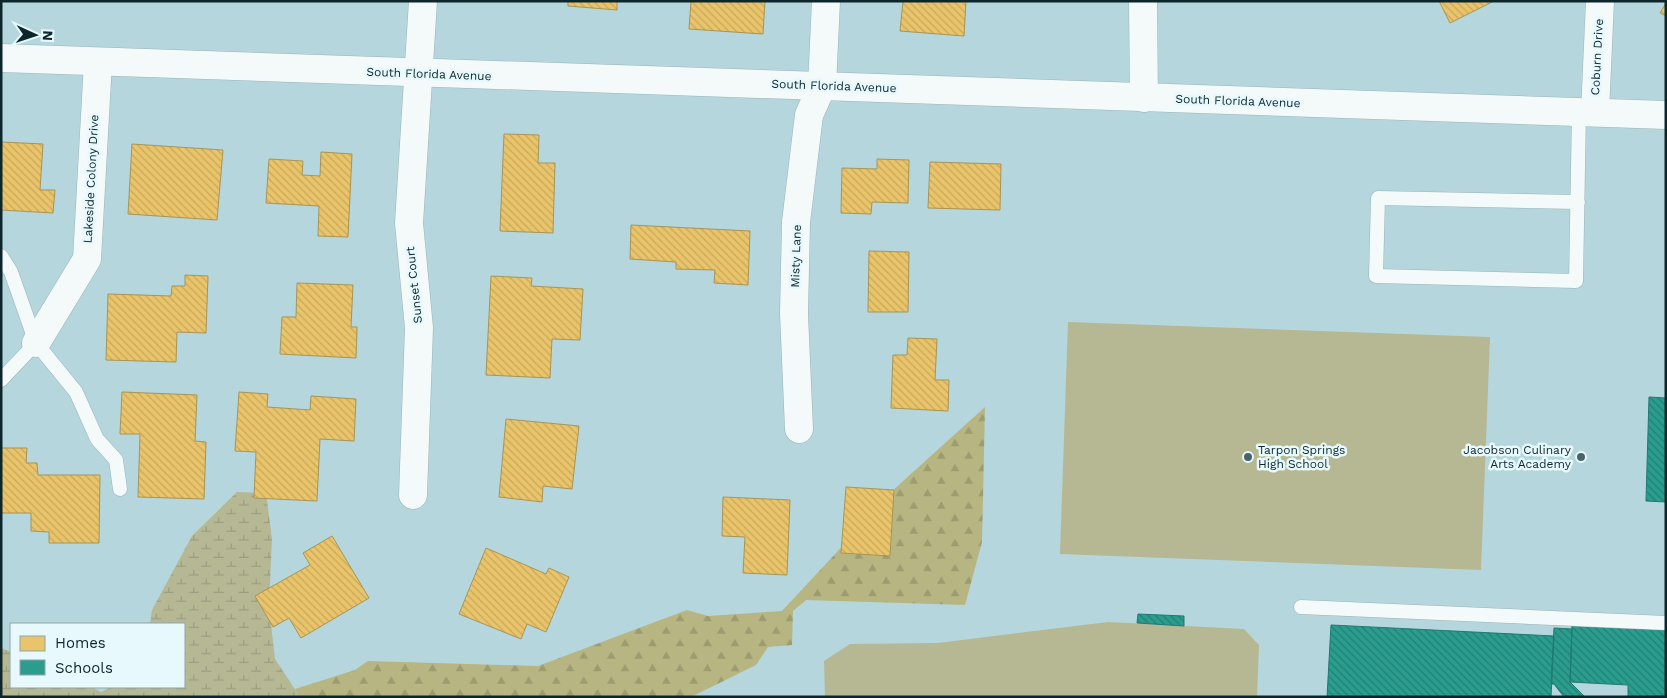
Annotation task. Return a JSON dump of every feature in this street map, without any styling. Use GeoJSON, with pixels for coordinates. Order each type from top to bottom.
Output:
{"type":"FeatureCollection","features":[{"type":"Feature","properties":{"kind":"street","name":"Sunset Court"},"geometry":{"type":"LineString","coordinates":[[412,495],[419,328],[409,223],[423,1]]}},
{"type":"Feature","properties":{"kind":"street"},"geometry":{"type":"LineString","coordinates":[[822,86],[826,1]]}},
{"type":"Feature","properties":{"kind":"street"},"geometry":{"type":"LineString","coordinates":[[1143,1],[1144,98]]}},
{"type":"Feature","properties":{"kind":"street","name":"Coburn Drive"},"geometry":{"type":"LineString","coordinates":[[1587,112],[1600,1]]}},
{"type":"Feature","properties":{"kind":"street","name":"South Florida Avenue"},"geometry":{"type":"LineString","coordinates":[[1,58],[419,74],[1666,115]]}},
{"type":"Feature","properties":{"kind":"street","name":"Lakeside Colony Drive"},"geometry":{"type":"LineString","coordinates":[[36,343],[87,258],[98,62]]}},
{"type":"Feature","properties":{"kind":"street","name":"Misty Lane"},"geometry":{"type":"LineString","coordinates":[[799,429],[794,314],[796,222],[809,115],[822,86]]}},
{"type":"Feature","properties":{"kind":"lane"},"geometry":{"type":"LineString","coordinates":[[1578,202],[1378,198],[1376,276],[1576,281],[1578,202],[1587,112]]}},
{"type":"Feature","properties":{"kind":"lane"},"geometry":{"type":"LineString","coordinates":[[1,256],[11,272],[36,343],[76,392],[98,439],[116,460],[120,489]]}},
{"type":"Feature","properties":{"kind":"lane"},"geometry":{"type":"LineString","coordinates":[[1,380],[36,343]]}},
{"type":"Feature","properties":{"kind":"lane"},"geometry":{"type":"LineString","coordinates":[[1302,607],[1666,623]]}},
{"type":"Feature","properties":{"kind":"green space"},"geometry":{"type":"Polygon","coordinates":[[[1068,322],[1490,337],[1481,570],[1060,554],[1068,322]]]}},
{"type":"Feature","properties":{"kind":"green space"},"geometry":{"type":"Polygon","coordinates":[[[985,407],[982,542],[965,605],[806,600],[793,611],[792,645],[768,647],[756,665],[691,697],[300,697],[295,689],[355,670],[368,661],[538,666],[687,610],[708,616],[782,611],[850,538],[881,501],[985,407]]]}},
{"type":"Feature","properties":{"kind":"green space"},"geometry":{"type":"Polygon","coordinates":[[[237,492],[266,493],[272,539],[269,607],[275,659],[300,697],[1,697],[1,648],[10,652],[10,688],[94,688],[101,692],[109,688],[185,688],[185,623],[150,623],[152,610],[192,536],[237,492]]]}},
{"type":"Feature","properties":{"kind":"green space"},"geometry":{"type":"Polygon","coordinates":[[[1108,622],[1244,629],[1259,645],[1257,697],[825,697],[824,661],[850,644],[938,643],[1108,622]]]}},
{"type":"Feature","properties":{"kind":"building: Homes"},"geometry":{"type":"Polygon","coordinates":[[[568,1],[617,1],[617,10],[568,6],[568,1]]]}},
{"type":"Feature","properties":{"kind":"building: Homes"},"geometry":{"type":"Polygon","coordinates":[[[691,1],[765,1],[763,34],[689,29],[691,1]]]}},
{"type":"Feature","properties":{"kind":"building: Homes"},"geometry":{"type":"Polygon","coordinates":[[[903,1],[966,1],[964,36],[900,31],[903,1]]]}},
{"type":"Feature","properties":{"kind":"building: Homes"},"geometry":{"type":"Polygon","coordinates":[[[1439,1],[1494,1],[1450,23],[1439,1]]]}},
{"type":"Feature","properties":{"kind":"building: Homes"},"geometry":{"type":"Polygon","coordinates":[[[1666,3],[1666,16],[1660,13],[1666,3]]]}},
{"type":"Feature","properties":{"kind":"building: Homes"},"geometry":{"type":"Polygon","coordinates":[[[504,134],[539,135],[538,163],[555,163],[553,233],[500,231],[504,134]]]}},
{"type":"Feature","properties":{"kind":"building: Homes"},"geometry":{"type":"Polygon","coordinates":[[[1,142],[43,144],[40,190],[55,190],[53,213],[1,210],[1,142]]]}},
{"type":"Feature","properties":{"kind":"building: Homes"},"geometry":{"type":"Polygon","coordinates":[[[132,144],[223,150],[217,220],[128,214],[132,144]]]}},
{"type":"Feature","properties":{"kind":"building: Homes"},"geometry":{"type":"Polygon","coordinates":[[[321,152],[352,154],[348,237],[318,236],[319,206],[266,203],[269,159],[303,161],[302,175],[320,176],[321,152]]]}},
{"type":"Feature","properties":{"kind":"building: Homes"},"geometry":{"type":"Polygon","coordinates":[[[877,159],[909,160],[908,203],[872,202],[871,214],[841,213],[842,168],[877,169],[877,159]]]}},
{"type":"Feature","properties":{"kind":"building: Homes"},"geometry":{"type":"Polygon","coordinates":[[[930,162],[1001,164],[1000,210],[928,208],[930,162]]]}},
{"type":"Feature","properties":{"kind":"building: Homes"},"geometry":{"type":"Polygon","coordinates":[[[631,225],[750,231],[748,285],[714,283],[715,270],[676,269],[676,262],[630,259],[631,225]]]}},
{"type":"Feature","properties":{"kind":"building: Homes"},"geometry":{"type":"Polygon","coordinates":[[[869,251],[909,252],[908,312],[868,312],[869,251]]]}},
{"type":"Feature","properties":{"kind":"building: Homes"},"geometry":{"type":"Polygon","coordinates":[[[185,275],[208,276],[206,333],[177,332],[176,362],[106,360],[108,294],[171,296],[172,286],[185,286],[185,275]]]}},
{"type":"Feature","properties":{"kind":"building: Homes"},"geometry":{"type":"Polygon","coordinates":[[[491,276],[532,278],[531,286],[583,289],[580,340],[552,339],[550,378],[486,375],[491,276]]]}},
{"type":"Feature","properties":{"kind":"building: Homes"},"geometry":{"type":"Polygon","coordinates":[[[297,283],[353,285],[351,327],[357,327],[356,358],[280,354],[282,317],[296,317],[297,283]]]}},
{"type":"Feature","properties":{"kind":"building: Homes"},"geometry":{"type":"Polygon","coordinates":[[[908,338],[937,339],[935,380],[949,380],[948,411],[891,408],[893,355],[907,355],[908,338]]]}},
{"type":"Feature","properties":{"kind":"building: Homes"},"geometry":{"type":"Polygon","coordinates":[[[122,392],[197,395],[195,441],[206,442],[204,499],[138,497],[140,434],[120,434],[122,392]]]}},
{"type":"Feature","properties":{"kind":"building: Homes"},"geometry":{"type":"Polygon","coordinates":[[[239,392],[268,394],[267,407],[310,410],[311,396],[356,399],[354,441],[320,439],[317,501],[254,498],[256,452],[235,451],[239,392]]]}},
{"type":"Feature","properties":{"kind":"building: Homes"},"geometry":{"type":"Polygon","coordinates":[[[506,419],[579,426],[572,489],[543,486],[542,502],[499,497],[506,419]]]}},
{"type":"Feature","properties":{"kind":"building: Homes"},"geometry":{"type":"Polygon","coordinates":[[[1,448],[27,448],[26,463],[37,463],[38,475],[100,475],[99,543],[49,543],[49,532],[31,531],[31,513],[1,513],[1,448]]]}},
{"type":"Feature","properties":{"kind":"building: Homes"},"geometry":{"type":"Polygon","coordinates":[[[846,487],[894,490],[890,556],[841,553],[846,487]]]}},
{"type":"Feature","properties":{"kind":"building: Homes"},"geometry":{"type":"Polygon","coordinates":[[[723,497],[790,500],[787,575],[743,573],[745,537],[722,536],[723,497]]]}},
{"type":"Feature","properties":{"kind":"building: Homes"},"geometry":{"type":"Polygon","coordinates":[[[332,536],[369,598],[301,638],[289,618],[273,627],[255,596],[310,565],[303,553],[332,536]]]}},
{"type":"Feature","properties":{"kind":"building: Homes"},"geometry":{"type":"Polygon","coordinates":[[[486,548],[546,574],[549,568],[569,577],[546,632],[527,624],[521,639],[459,614],[486,548]]]}},
{"type":"Feature","properties":{"kind":"building: Schools"},"geometry":{"type":"Polygon","coordinates":[[[1649,397],[1666,398],[1666,502],[1646,501],[1649,397]]]}},
{"type":"Feature","properties":{"kind":"building: Schools"},"geometry":{"type":"Polygon","coordinates":[[[1138,614],[1184,616],[1184,626],[1137,623],[1138,614]]]}},
{"type":"Feature","properties":{"kind":"building: Schools"},"geometry":{"type":"Polygon","coordinates":[[[1331,625],[1554,636],[1551,697],[1327,697],[1331,625]]]}},
{"type":"Feature","properties":{"kind":"building: Schools"},"geometry":{"type":"Polygon","coordinates":[[[1572,625],[1666,630],[1666,696],[1628,697],[1628,685],[1570,682],[1572,625]]]}},
{"type":"Feature","properties":{"kind":"building: Schools"},"geometry":{"type":"Polygon","coordinates":[[[1554,628],[1572,629],[1570,682],[1585,697],[1564,697],[1554,684],[1551,684],[1554,628]]]}},
{"type":"Feature","properties":{"kind":"place","name":"Tarpon Springs High School"},"geometry":{"type":"Point","coordinates":[1248,457]}},
{"type":"Feature","properties":{"kind":"place","name":"Jacobson Culinary Arts Academy"},"geometry":{"type":"Point","coordinates":[1581,457]}}]}
